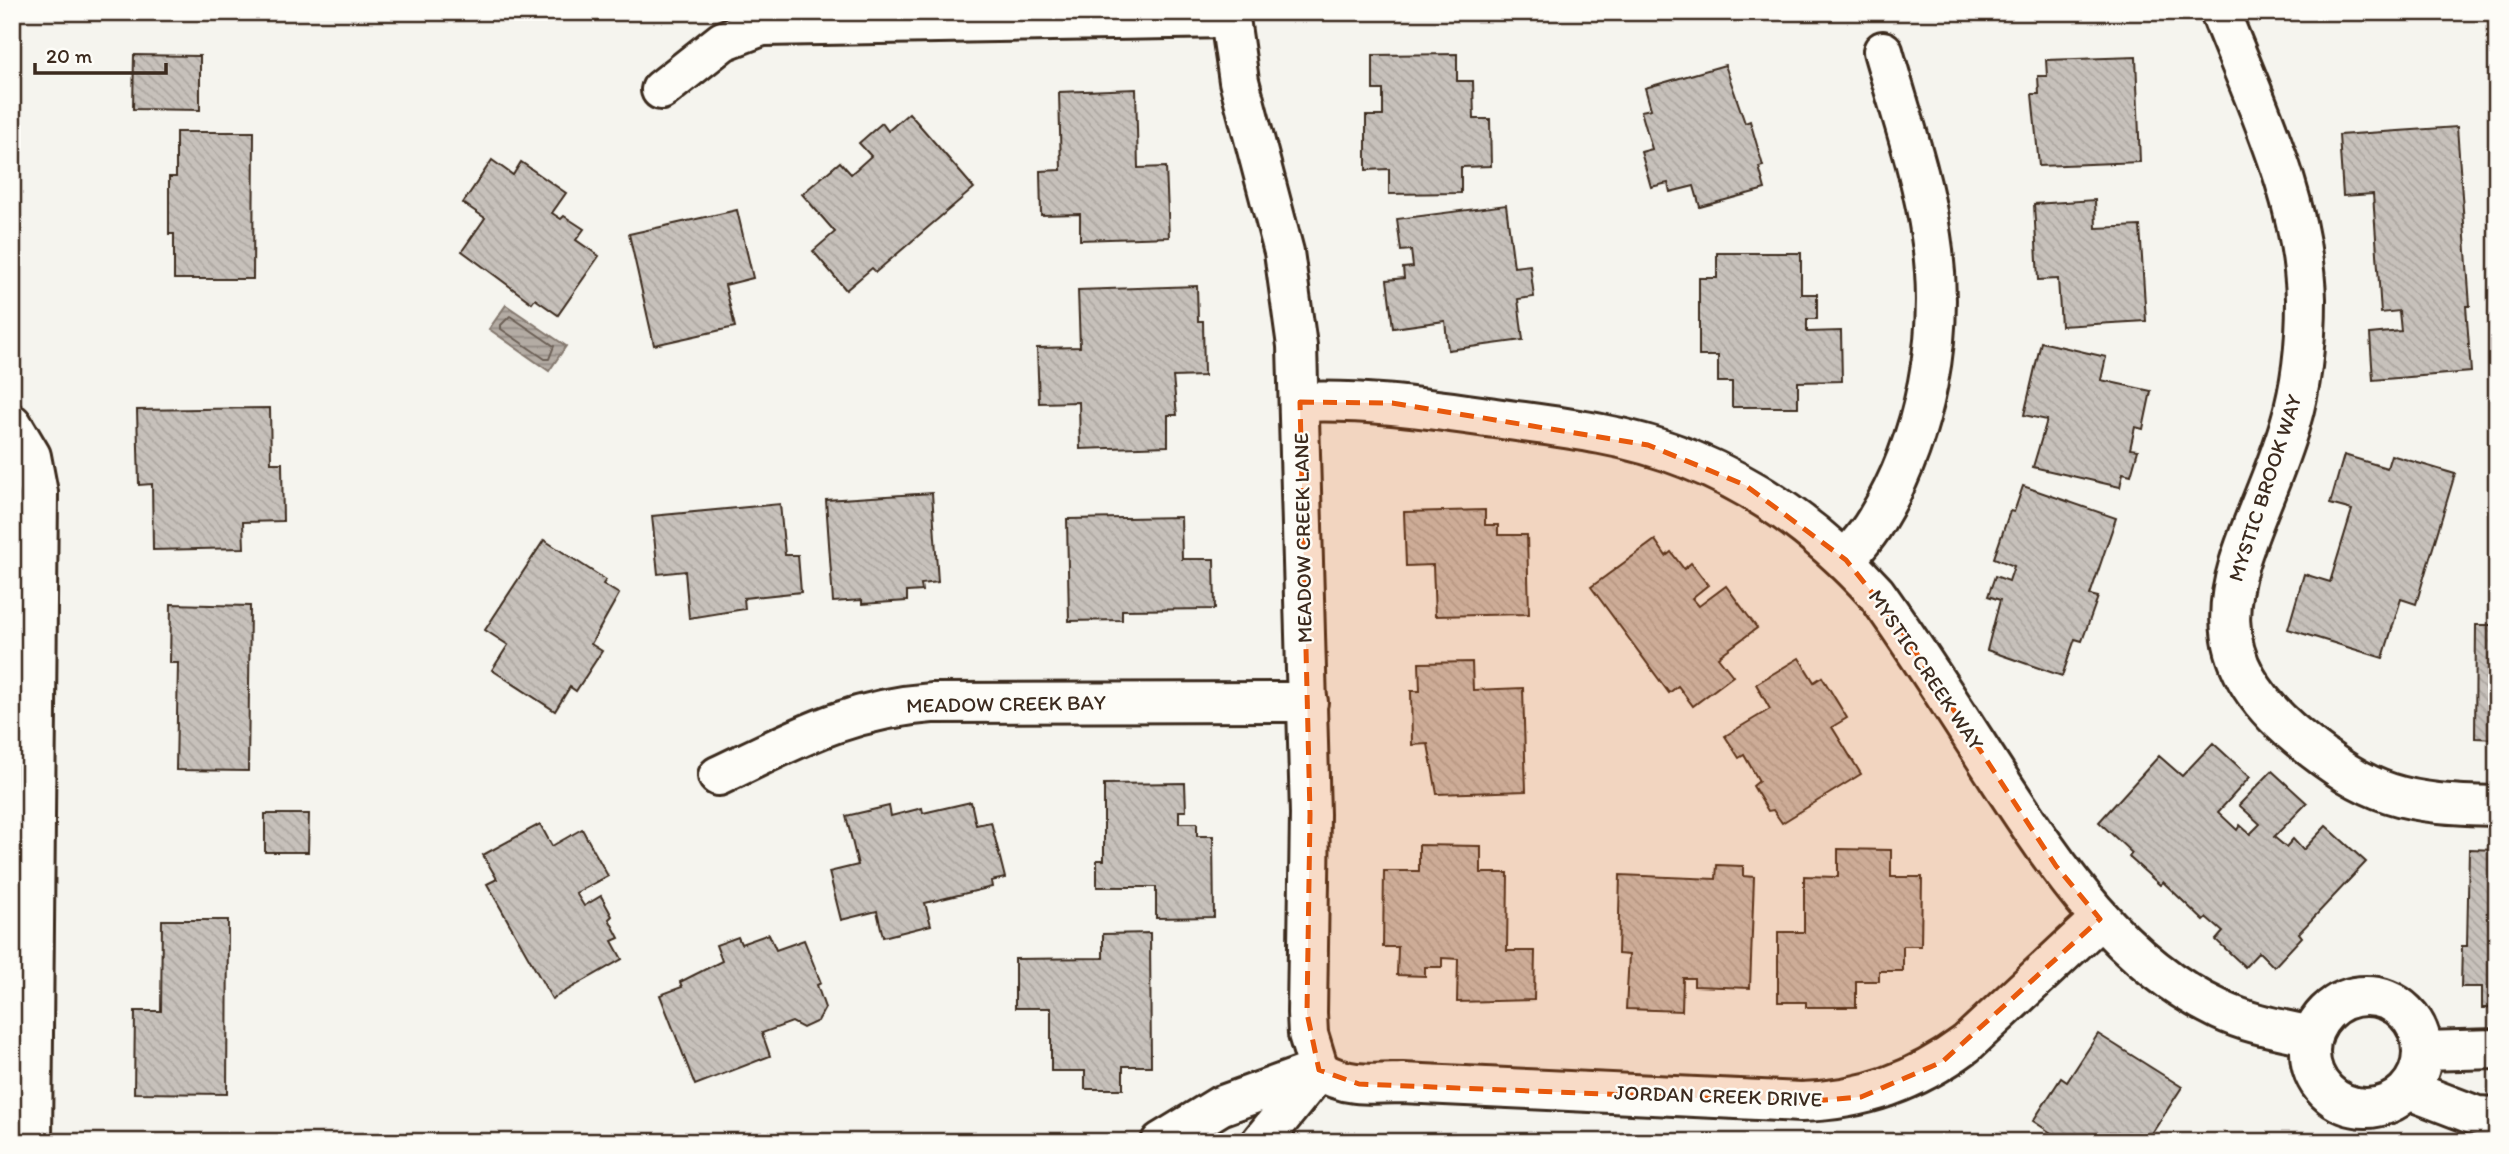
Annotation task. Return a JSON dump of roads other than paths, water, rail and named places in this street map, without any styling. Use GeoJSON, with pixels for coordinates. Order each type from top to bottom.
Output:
{"type":"FeatureCollection","features":[{"type":"Feature","properties":{"kind":"street","name":"MYSTIC BROOK WAY"},"geometry":{"type":"LineString","coordinates":[[2220,12],[2286,178],[2302,256],[2306,298],[2304,344],[2291,423],[2230,596],[2231,638],[2235,657],[2245,681],[2263,704],[2339,771],[2367,786],[2398,797],[2431,804],[2497,806]]}},
{"type":"Feature","properties":{"kind":"street"},"geometry":{"type":"LineString","coordinates":[[661,90],[723,41],[762,26],[1230,15]]}},
{"type":"Feature","properties":{"kind":"street","name":"MEADOW CREEK LANE"},"geometry":{"type":"LineString","coordinates":[[1230,15],[1239,81],[1292,294],[1300,401],[1311,814],[1307,1013],[1308,1034],[1319,1070]]}},
{"type":"Feature","properties":{"kind":"street"},"geometry":{"type":"LineString","coordinates":[[1846,560],[1874,524],[1911,447],[1925,395],[1936,321],[1931,236],[1883,51]]}},
{"type":"Feature","properties":{"kind":"street","name":"MYSTIC CREEK WAY"},"geometry":{"type":"LineString","coordinates":[[1300,401],[1392,403],[1601,434],[1648,445],[1704,464],[1745,485],[1813,531],[1846,560],[1898,625],[2056,866],[2100,919],[2139,956],[2197,998],[2239,1018],[2312,1036]]}},
{"type":"Feature","properties":{"kind":"street"},"geometry":{"type":"LineString","coordinates":[[13,424],[31,456],[38,493],[23,1056],[32,1142]]}},
{"type":"Feature","properties":{"kind":"street","name":"MEADOW CREEK BAY"},"geometry":{"type":"LineString","coordinates":[[718,776],[854,714],[893,706],[946,703],[1308,702]]}},
{"type":"Feature","properties":{"kind":"street","name":"JORDAN CREEK DRIVE"},"geometry":{"type":"LineString","coordinates":[[1319,1070],[1343,1083],[1359,1084],[1402,1083],[1801,1102],[1861,1097],[1917,1076],[1950,1056],[2100,919]]}},
{"type":"Feature","properties":{"kind":"street"},"geometry":{"type":"LineString","coordinates":[[2365,996],[2382,998],[2398,1005],[2411,1018],[2420,1033],[2423,1051],[2422,1065],[2409,1090],[2393,1102],[2376,1108],[2356,1108],[2338,1102],[2323,1090],[2313,1074],[2309,1055],[2312,1036],[2319,1020],[2347,999],[2365,996]]}},
{"type":"Feature","properties":{"kind":"street"},"geometry":{"type":"LineString","coordinates":[[2423,1051],[2497,1049]]}},
{"type":"Feature","properties":{"kind":"street"},"geometry":{"type":"LineString","coordinates":[[1161,1142],[1220,1106],[1319,1070]]}},
{"type":"Feature","properties":{"kind":"street"},"geometry":{"type":"LineString","coordinates":[[1262,1142],[1319,1070]]}},
{"type":"Feature","properties":{"kind":"street"},"geometry":{"type":"LineString","coordinates":[[2409,1090],[2477,1116],[2497,1117]]}},
{"type":"Feature","properties":{"kind":"water"},"geometry":{"type":"Polygon","coordinates":[[[506,305],[566,346],[549,371],[489,329],[506,305]]]}}]}
